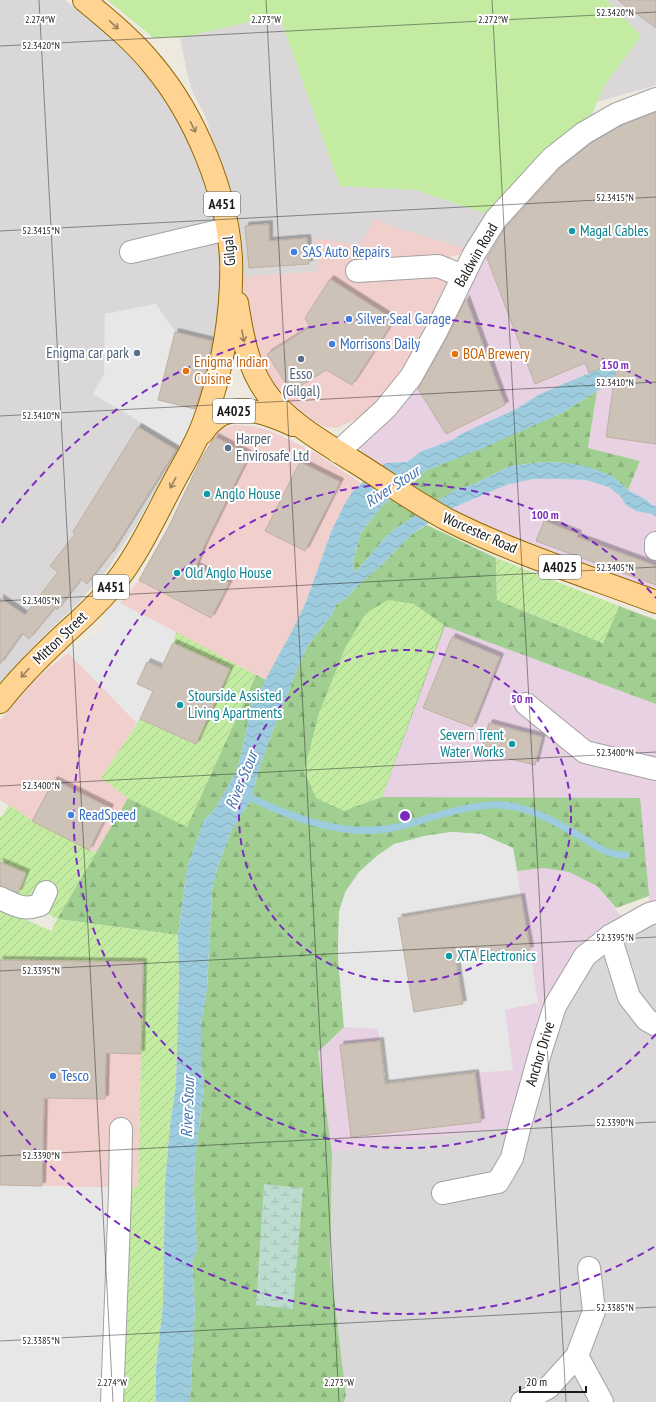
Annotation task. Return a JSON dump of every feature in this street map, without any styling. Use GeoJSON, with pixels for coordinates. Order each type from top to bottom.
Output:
{"type":"FeatureCollection","features":[{"type":"Feature","properties":{"kind":"main road","name":"Gilgal"},"geometry":{"type":"LineString","coordinates":[[84,0],[109,20],[143,53],[157,70],[179,102],[201,143],[213,172],[227,230],[231,256],[230,310],[222,355],[208,412],[191,449]]}},
{"type":"Feature","properties":{"kind":"main road"},"geometry":{"type":"LineString","coordinates":[[231,256],[244,341],[253,370],[265,391],[285,413],[317,438]]}},
{"type":"Feature","properties":{"kind":"main road","name":"A4025"},"geometry":{"type":"LineString","coordinates":[[191,449],[206,427],[214,419],[223,414],[243,410],[270,415],[317,438]]}},
{"type":"Feature","properties":{"kind":"main road","name":"Worcester Road"},"geometry":{"type":"LineString","coordinates":[[317,438],[409,498],[466,529],[544,561],[656,602]]}},
{"type":"Feature","properties":{"kind":"main road","name":"Mitton Street"},"geometry":{"type":"LineString","coordinates":[[0,702],[31,666],[82,618],[115,582],[144,538],[191,449]]}},
{"type":"Feature","properties":{"kind":"street","name":"Baldwin Road"},"geometry":{"type":"LineString","coordinates":[[338,452],[385,409],[411,377],[436,332],[474,254],[496,219],[551,159],[584,133],[617,114],[656,99]]}},
{"type":"Feature","properties":{"kind":"street"},"geometry":{"type":"LineString","coordinates":[[131,252],[227,230]]}},
{"type":"Feature","properties":{"kind":"street"},"geometry":{"type":"LineString","coordinates":[[357,271],[438,266],[463,276]]}},
{"type":"Feature","properties":{"kind":"street"},"geometry":{"type":"LineString","coordinates":[[656,544],[656,549]]}},
{"type":"Feature","properties":{"kind":"street"},"geometry":{"type":"LineString","coordinates":[[526,704],[585,752],[656,769]]}},
{"type":"Feature","properties":{"kind":"street"},"geometry":{"type":"LineString","coordinates":[[0,898],[24,908],[35,907],[40,905],[46,892]]}},
{"type":"Feature","properties":{"kind":"street","name":"Anchor Drive"},"geometry":{"type":"LineString","coordinates":[[443,1193],[498,1182],[512,1158],[541,1050],[555,1006],[585,956],[610,936],[656,912]]}},
{"type":"Feature","properties":{"kind":"street"},"geometry":{"type":"LineString","coordinates":[[610,936],[629,997],[647,1020],[656,1025]]}},
{"type":"Feature","properties":{"kind":"street"},"geometry":{"type":"LineString","coordinates":[[112,1402],[121,1129]]}},
{"type":"Feature","properties":{"kind":"street"},"geometry":{"type":"LineString","coordinates":[[522,1402],[549,1387],[578,1356],[594,1311],[589,1268]]}},
{"type":"Feature","properties":{"kind":"street"},"geometry":{"type":"LineString","coordinates":[[578,1356],[602,1402]]}},
{"type":"Feature","properties":{"kind":"shaded area"},"geometry":{"type":"Polygon","coordinates":[[[0,0],[65,0],[116,41],[153,83],[185,134],[197,159],[211,201],[222,274],[217,329],[214,341],[175,332],[156,304],[105,314],[104,374],[93,394],[180,445],[138,522],[107,570],[78,603],[38,641],[0,682],[0,0]]]}},
{"type":"Feature","properties":{"kind":"shaded area"},"geometry":{"type":"Polygon","coordinates":[[[607,0],[656,0],[656,85],[597,102],[604,86],[641,36],[607,0]]]}},
{"type":"Feature","properties":{"kind":"shaded area"},"geometry":{"type":"Polygon","coordinates":[[[279,15],[340,186],[416,190],[487,214],[465,248],[403,230],[375,219],[360,246],[318,271],[241,277],[230,193],[205,115],[193,93],[180,38],[279,15]]]}},
{"type":"Feature","properties":{"kind":"shaded area","name":"Magal Cables"},"geometry":{"type":"Polygon","coordinates":[[[656,99],[656,351],[641,351],[540,394],[516,409],[463,433],[452,440],[422,451],[407,462],[387,463],[381,466],[368,457],[361,451],[360,446],[460,282],[551,159],[656,99]]]}},
{"type":"Feature","properties":{"kind":"shaded area","name":"Silver Seal Garage"},"geometry":{"type":"Polygon","coordinates":[[[375,219],[403,230],[465,248],[460,255],[452,256],[444,268],[443,272],[447,283],[439,302],[405,366],[380,400],[357,419],[336,428],[325,427],[285,401],[268,379],[256,355],[246,313],[241,277],[318,271],[315,238],[360,245],[375,219]]]}},
{"type":"Feature","properties":{"kind":"shaded area","name":"Enigma car park"},"geometry":{"type":"Polygon","coordinates":[[[156,304],[175,332],[158,400],[197,409],[180,445],[93,394],[104,374],[105,314],[156,304]]]}},
{"type":"Feature","properties":{"kind":"shaded area"},"geometry":{"type":"Polygon","coordinates":[[[615,376],[656,377],[656,506],[628,490],[640,461],[588,448],[597,391],[615,376]]]}},
{"type":"Feature","properties":{"kind":"shaded area"},"geometry":{"type":"Polygon","coordinates":[[[234,425],[265,429],[284,437],[317,454],[361,483],[353,491],[344,505],[331,532],[306,602],[266,680],[120,603],[139,580],[168,528],[201,459],[214,436],[219,430],[234,425]]]}},
{"type":"Feature","properties":{"kind":"shaded area"},"geometry":{"type":"Polygon","coordinates":[[[533,479],[586,480],[609,487],[621,497],[627,505],[636,511],[652,514],[656,517],[656,589],[509,535],[450,509],[506,485],[533,479]]]}},
{"type":"Feature","properties":{"kind":"shaded area"},"geometry":{"type":"Polygon","coordinates":[[[120,603],[176,632],[173,643],[161,668],[147,662],[138,683],[153,691],[137,723],[68,653],[77,644],[98,633],[103,626],[104,612],[120,603]]]}},
{"type":"Feature","properties":{"kind":"shaded area"},"geometry":{"type":"Polygon","coordinates":[[[444,625],[656,704],[656,912],[649,914],[649,896],[382,797],[444,625]]]}},
{"type":"Feature","properties":{"kind":"shaded area"},"geometry":{"type":"Polygon","coordinates":[[[68,653],[137,723],[101,778],[128,798],[96,853],[33,821],[0,800],[0,720],[31,684],[68,653]]]}},
{"type":"Feature","properties":{"kind":"shaded area"},"geometry":{"type":"Polygon","coordinates":[[[451,832],[481,834],[513,848],[521,897],[399,918],[415,1012],[463,1004],[456,962],[530,950],[538,1003],[505,1010],[513,1070],[385,1084],[378,1029],[344,1027],[338,956],[339,912],[345,892],[359,872],[378,855],[394,844],[425,836],[451,832]]]}},
{"type":"Feature","properties":{"kind":"shaded area"},"geometry":{"type":"Polygon","coordinates":[[[544,868],[569,872],[597,886],[628,925],[585,956],[520,1125],[332,1152],[318,1052],[344,1027],[339,912],[517,871],[544,868]]]}},
{"type":"Feature","properties":{"kind":"shaded area"},"geometry":{"type":"Polygon","coordinates":[[[656,912],[656,1402],[344,1402],[346,1396],[330,1263],[332,1152],[520,1125],[585,956],[656,912]]]}},
{"type":"Feature","properties":{"kind":"shaded area"},"geometry":{"type":"Polygon","coordinates":[[[106,1053],[141,1054],[138,1188],[42,1186],[44,1098],[105,1099],[106,1053]]]}},
{"type":"Feature","properties":{"kind":"shaded area"},"geometry":{"type":"Polygon","coordinates":[[[0,1185],[119,1188],[112,1402],[0,1402],[0,1185]]]}},
{"type":"Feature","properties":{"kind":"green space"},"geometry":{"type":"Polygon","coordinates":[[[107,0],[607,0],[641,36],[604,86],[584,133],[487,214],[416,190],[340,186],[279,15],[180,38],[154,38],[107,0]]]}},
{"type":"Feature","properties":{"kind":"green space"},"geometry":{"type":"Polygon","coordinates":[[[597,391],[588,448],[640,461],[628,490],[612,476],[566,463],[543,462],[510,466],[472,485],[456,489],[389,533],[355,573],[353,563],[360,534],[382,506],[425,471],[562,413],[597,391]]]}},
{"type":"Feature","properties":{"kind":"green space"},"geometry":{"type":"Polygon","coordinates":[[[427,525],[496,558],[497,600],[603,643],[619,606],[656,620],[656,704],[445,626],[382,797],[640,798],[649,896],[616,908],[597,886],[569,872],[544,868],[517,871],[513,848],[481,834],[451,832],[425,836],[395,844],[339,912],[338,956],[344,1027],[318,1052],[332,1152],[330,1263],[346,1396],[344,1402],[190,1402],[195,1306],[192,1263],[197,1249],[194,1191],[195,1158],[204,1088],[201,1063],[201,1025],[207,989],[212,891],[217,869],[232,829],[250,802],[261,763],[272,733],[308,645],[333,613],[336,605],[349,596],[354,589],[378,568],[412,534],[427,525]]]}},
{"type":"Feature","properties":{"kind":"green space"},"geometry":{"type":"Polygon","coordinates":[[[496,558],[619,606],[603,643],[497,600],[496,558]]]}},
{"type":"Feature","properties":{"kind":"green space"},"geometry":{"type":"Polygon","coordinates":[[[388,600],[414,604],[444,625],[382,797],[344,811],[316,798],[304,771],[319,713],[345,648],[366,613],[388,600]]]}},
{"type":"Feature","properties":{"kind":"green space"},"geometry":{"type":"Polygon","coordinates":[[[176,632],[256,675],[187,827],[128,798],[101,778],[140,719],[196,744],[230,669],[173,643],[176,632]]]}},
{"type":"Feature","properties":{"kind":"green space"},"geometry":{"type":"Polygon","coordinates":[[[256,675],[266,680],[251,706],[237,770],[215,809],[204,820],[187,868],[178,935],[57,919],[128,798],[187,826],[256,675]]]}},
{"type":"Feature","properties":{"kind":"green space"},"geometry":{"type":"Polygon","coordinates":[[[9,805],[33,821],[96,853],[57,919],[16,897],[26,873],[0,862],[0,816],[2,817],[9,805]]]}},
{"type":"Feature","properties":{"kind":"green space"},"geometry":{"type":"Polygon","coordinates":[[[0,908],[51,931],[57,919],[178,935],[179,980],[176,1085],[170,1125],[165,1184],[163,1305],[156,1368],[156,1402],[112,1402],[119,1188],[138,1187],[143,962],[0,960],[0,908]]]}},
{"type":"Feature","properties":{"kind":"green space"},"geometry":{"type":"Polygon","coordinates":[[[264,1184],[303,1188],[293,1309],[256,1305],[264,1184]]]}},
{"type":"Feature","properties":{"kind":"water","name":"River Stour"},"geometry":{"type":"Polygon","coordinates":[[[641,351],[597,391],[562,413],[481,449],[425,471],[382,506],[360,534],[353,563],[355,573],[389,533],[456,489],[472,485],[510,466],[543,462],[566,463],[589,467],[612,476],[628,490],[656,506],[656,517],[652,514],[636,511],[626,505],[621,497],[609,487],[586,480],[533,479],[506,485],[450,509],[412,534],[378,568],[354,589],[349,596],[336,605],[333,613],[308,645],[272,733],[261,763],[250,802],[232,829],[217,869],[212,891],[207,989],[201,1025],[201,1063],[204,1088],[195,1158],[194,1191],[197,1249],[192,1263],[195,1306],[190,1402],[156,1402],[156,1368],[163,1305],[165,1184],[170,1125],[176,1085],[179,980],[178,935],[187,868],[204,820],[215,809],[237,770],[251,706],[306,602],[331,532],[344,505],[353,491],[381,466],[387,463],[407,462],[422,451],[452,440],[463,433],[516,409],[540,394],[641,351]]]}},
{"type":"Feature","properties":{"kind":"building"},"geometry":{"type":"Polygon","coordinates":[[[618,0],[656,0],[656,28],[618,0]]]}},
{"type":"Feature","properties":{"kind":"building","name":"Magal Cables"},"geometry":{"type":"Polygon","coordinates":[[[656,112],[656,444],[606,437],[617,361],[589,373],[585,363],[535,384],[487,258],[506,227],[560,168],[591,143],[622,125],[656,112]]]}},
{"type":"Feature","properties":{"kind":"building"},"geometry":{"type":"Polygon","coordinates":[[[269,224],[269,241],[307,238],[309,264],[249,268],[245,226],[269,224]]]}},
{"type":"Feature","properties":{"kind":"building"},"geometry":{"type":"Polygon","coordinates":[[[330,279],[394,320],[352,385],[326,370],[291,392],[267,354],[310,327],[305,318],[330,279]]]}},
{"type":"Feature","properties":{"kind":"building","name":"BOA Brewery"},"geometry":{"type":"Polygon","coordinates":[[[466,299],[505,405],[446,434],[418,389],[447,338],[466,299]]]}},
{"type":"Feature","properties":{"kind":"building","name":"Enigma Indian Cuisine"},"geometry":{"type":"Polygon","coordinates":[[[175,332],[212,341],[204,381],[195,409],[158,400],[175,332]]]}},
{"type":"Feature","properties":{"kind":"building"},"geometry":{"type":"Polygon","coordinates":[[[138,427],[176,450],[110,555],[87,584],[81,579],[57,610],[55,607],[29,639],[22,633],[0,664],[0,598],[25,615],[58,572],[50,566],[75,534],[73,532],[138,427]]]}},
{"type":"Feature","properties":{"kind":"building"},"geometry":{"type":"Polygon","coordinates":[[[215,437],[249,455],[204,546],[196,566],[229,583],[211,618],[139,580],[168,528],[201,459],[215,437]]]}},
{"type":"Feature","properties":{"kind":"building","name":"Anglo House"},"geometry":{"type":"Polygon","coordinates":[[[300,462],[340,482],[305,551],[265,531],[300,462]]]}},
{"type":"Feature","properties":{"kind":"building"},"geometry":{"type":"Polygon","coordinates":[[[544,521],[578,534],[577,537],[656,566],[656,585],[536,541],[544,521]]]}},
{"type":"Feature","properties":{"kind":"building"},"geometry":{"type":"Polygon","coordinates":[[[452,637],[500,657],[472,727],[423,708],[452,637]]]}},
{"type":"Feature","properties":{"kind":"building","name":"Stourside Assisted Living Apartments"},"geometry":{"type":"Polygon","coordinates":[[[173,643],[230,669],[196,744],[140,719],[153,691],[137,684],[147,662],[161,668],[173,643]]]}},
{"type":"Feature","properties":{"kind":"building","name":"Severn Trent Water Works"},"geometry":{"type":"Polygon","coordinates":[[[489,723],[542,737],[535,765],[481,752],[489,723]]]}},
{"type":"Feature","properties":{"kind":"building","name":"ReadSpeed"},"geometry":{"type":"Polygon","coordinates":[[[54,780],[110,808],[89,850],[32,821],[54,780]]]}},
{"type":"Feature","properties":{"kind":"building"},"geometry":{"type":"Polygon","coordinates":[[[0,862],[26,873],[18,893],[0,886],[0,862]]]}},
{"type":"Feature","properties":{"kind":"building","name":"XTA Electronics"},"geometry":{"type":"Polygon","coordinates":[[[521,897],[530,950],[456,962],[463,1004],[414,1012],[398,918],[521,897]]]}},
{"type":"Feature","properties":{"kind":"building","name":"Tesco"},"geometry":{"type":"Polygon","coordinates":[[[0,960],[143,962],[141,1054],[106,1053],[105,1099],[44,1098],[42,1186],[0,1185],[0,960]]]}},
{"type":"Feature","properties":{"kind":"building"},"geometry":{"type":"Polygon","coordinates":[[[380,1041],[385,1084],[475,1073],[481,1122],[351,1137],[340,1045],[380,1041]]]}},
{"type":"Feature","properties":{"kind":"waterway","name":"River Stour"},"geometry":{"type":"LineString","coordinates":[[243,794],[298,818],[337,828],[357,830],[377,830],[397,827],[467,808],[496,805],[510,806],[526,810],[551,820],[605,851],[619,855],[626,855]]}},
{"type":"Feature","properties":{"kind":"place","name":"Magal Cables"},"geometry":{"type":"Point","coordinates":[572,231]}},
{"type":"Feature","properties":{"kind":"place","name":"SAS Auto Repairs"},"geometry":{"type":"Point","coordinates":[294,252]}},
{"type":"Feature","properties":{"kind":"place","name":"Silver Seal Garage"},"geometry":{"type":"Point","coordinates":[349,319]}},
{"type":"Feature","properties":{"kind":"place","name":"Morrisons Daily"},"geometry":{"type":"Point","coordinates":[332,344]}},
{"type":"Feature","properties":{"kind":"place","name":"Enigma car park"},"geometry":{"type":"Point","coordinates":[137,353]}},
{"type":"Feature","properties":{"kind":"place","name":"BOA Brewery"},"geometry":{"type":"Point","coordinates":[455,354]}},
{"type":"Feature","properties":{"kind":"place","name":"Esso (Gilgal)"},"geometry":{"type":"Point","coordinates":[301,359]}},
{"type":"Feature","properties":{"kind":"place","name":"Enigma Indian Cuisine"},"geometry":{"type":"Point","coordinates":[186,371]}},
{"type":"Feature","properties":{"kind":"place","name":"Harper Envirosafe Ltd"},"geometry":{"type":"Point","coordinates":[228,448]}},
{"type":"Feature","properties":{"kind":"place","name":"Anglo House"},"geometry":{"type":"Point","coordinates":[207,494]}},
{"type":"Feature","properties":{"kind":"place","name":"Old Anglo House"},"geometry":{"type":"Point","coordinates":[177,573]}},
{"type":"Feature","properties":{"kind":"place","name":"Stourside Assisted Living Apartments"},"geometry":{"type":"Point","coordinates":[180,705]}},
{"type":"Feature","properties":{"kind":"place","name":"Severn Trent Water Works"},"geometry":{"type":"Point","coordinates":[512,744]}},
{"type":"Feature","properties":{"kind":"place","name":"ReadSpeed"},"geometry":{"type":"Point","coordinates":[71,815]}},
{"type":"Feature","properties":{"kind":"place","name":"XTA Electronics"},"geometry":{"type":"Point","coordinates":[449,956]}},
{"type":"Feature","properties":{"kind":"place","name":"Tesco"},"geometry":{"type":"Point","coordinates":[53,1076]}}]}
